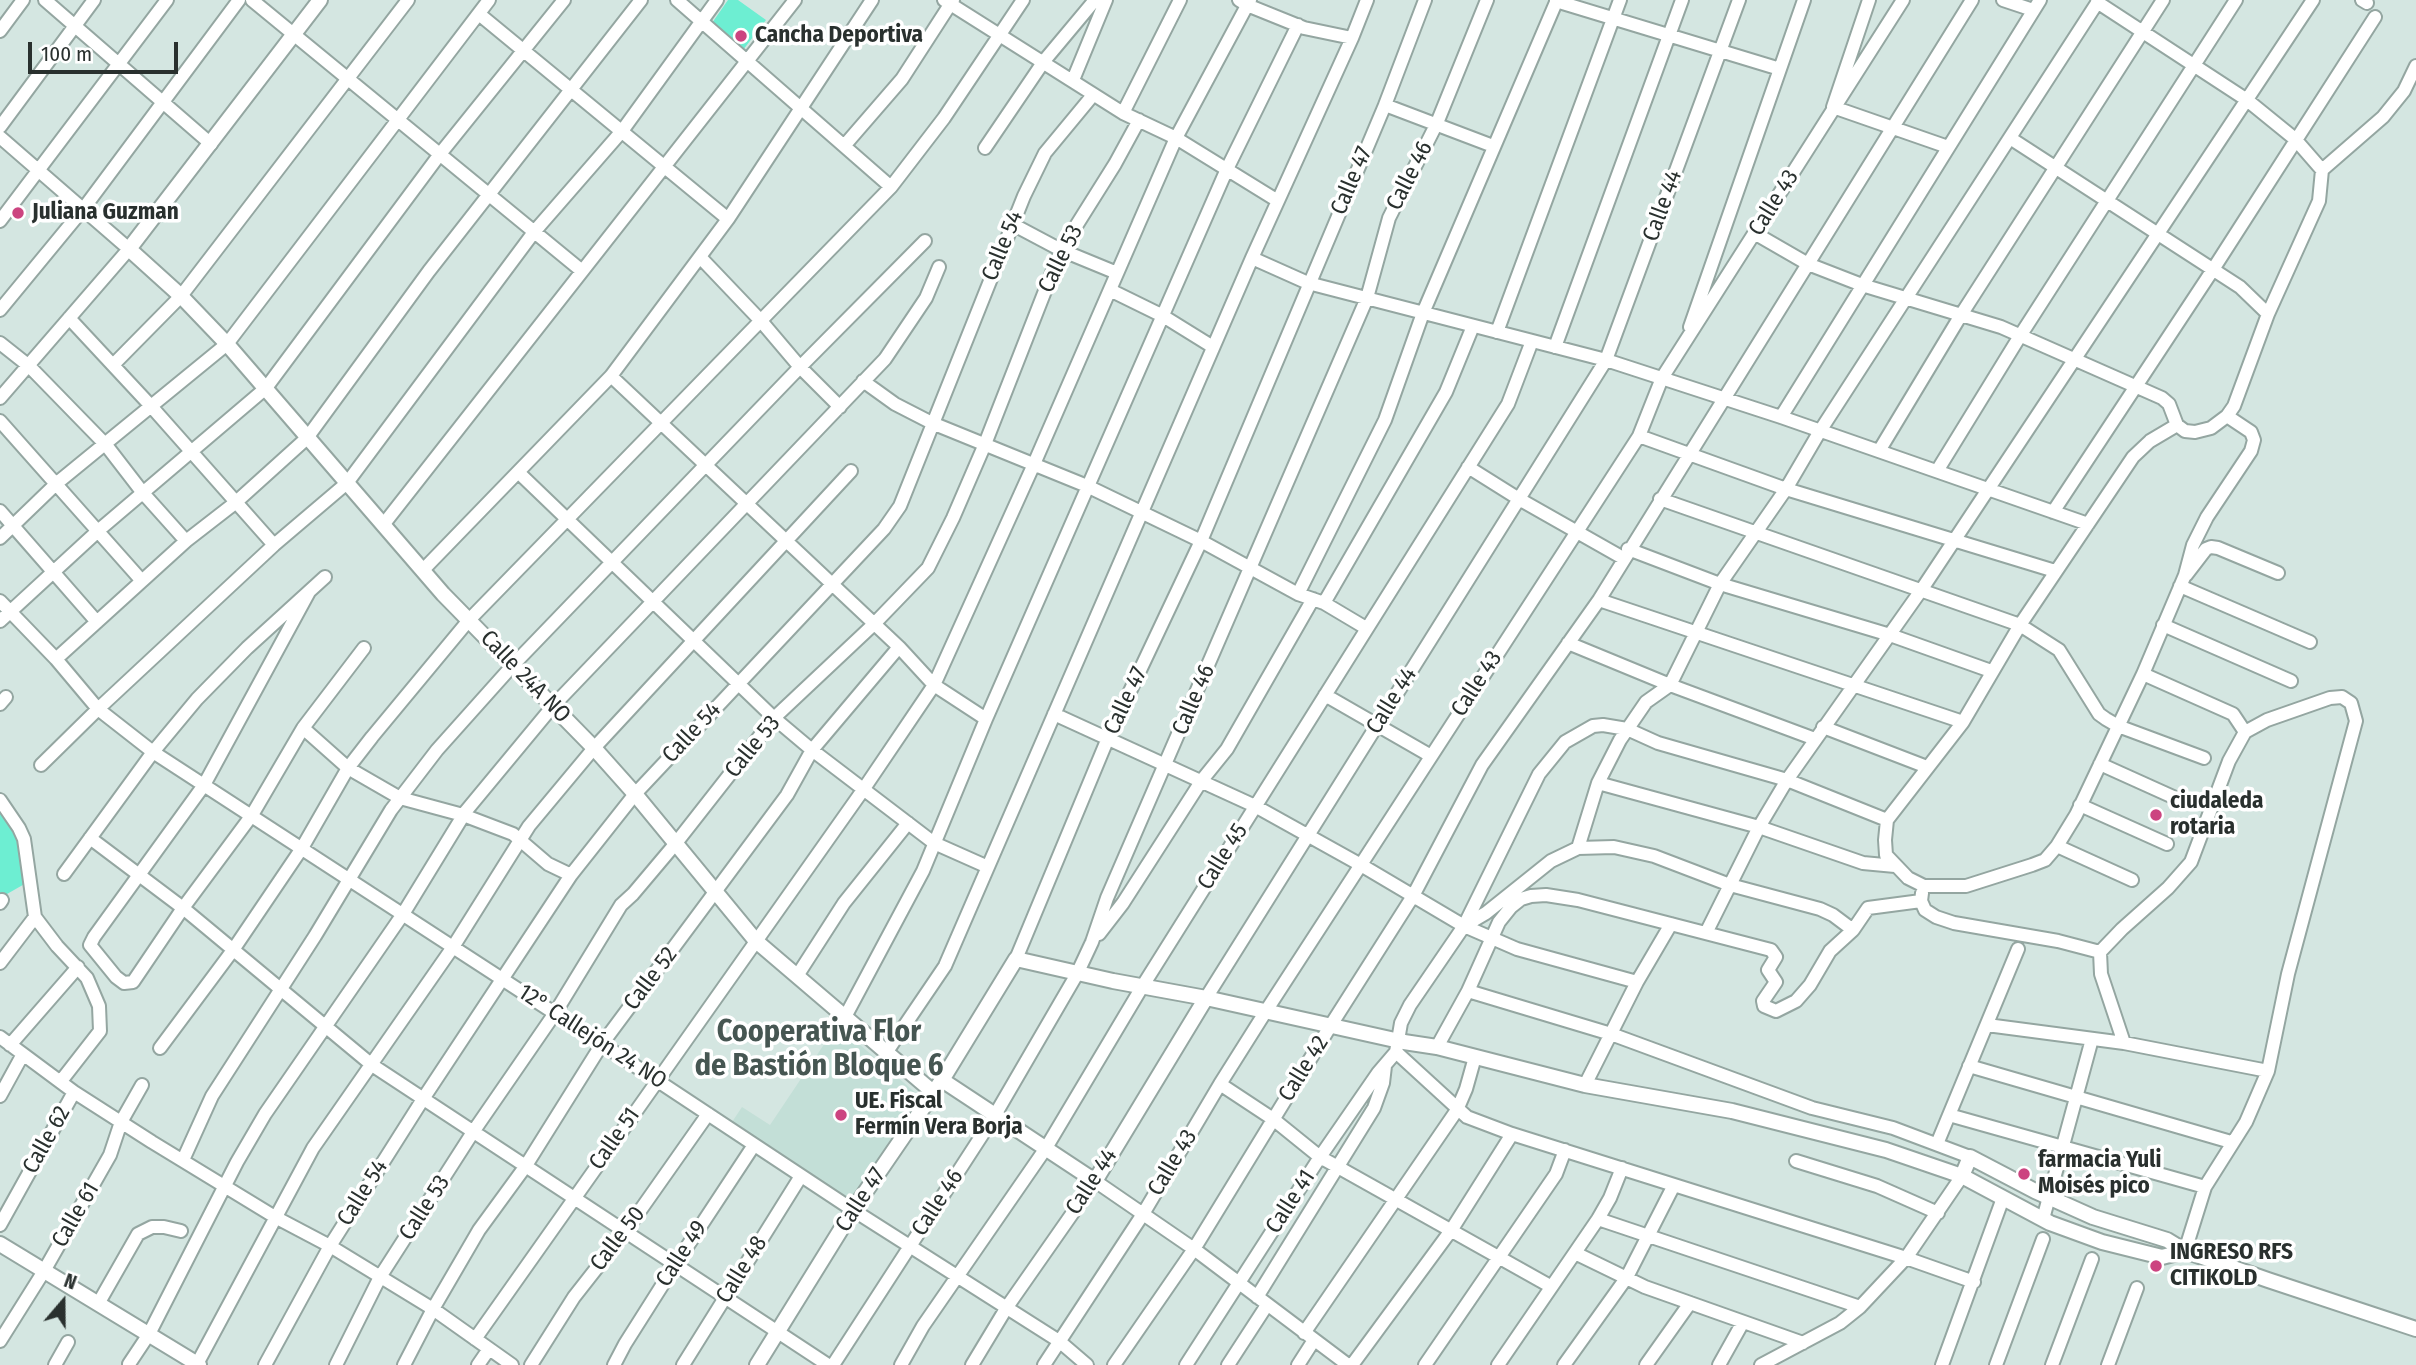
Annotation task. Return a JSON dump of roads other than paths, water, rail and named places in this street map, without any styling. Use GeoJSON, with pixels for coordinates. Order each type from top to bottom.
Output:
{"type":"FeatureCollection","features":[{"type":"Feature","properties":{"kind":"street"},"geometry":{"type":"LineString","coordinates":[[0,31],[23,0]]}},
{"type":"Feature","properties":{"kind":"street"},"geometry":{"type":"LineString","coordinates":[[45,0],[211,144]]}},
{"type":"Feature","properties":{"kind":"street"},"geometry":{"type":"LineString","coordinates":[[0,127],[94,0]]}},
{"type":"Feature","properties":{"kind":"street"},"geometry":{"type":"LineString","coordinates":[[0,220],[167,0]]}},
{"type":"Feature","properties":{"kind":"street"},"geometry":{"type":"LineString","coordinates":[[0,310],[83,208],[239,0]]}},
{"type":"Feature","properties":{"kind":"street"},"geometry":{"type":"LineString","coordinates":[[252,0],[582,271]]}},
{"type":"Feature","properties":{"kind":"street"},"geometry":{"type":"LineString","coordinates":[[0,398],[130,249],[320,0]]}},
{"type":"Feature","properties":{"kind":"street"},"geometry":{"type":"LineString","coordinates":[[113,365],[181,296],[408,0]]}},
{"type":"Feature","properties":{"kind":"street"},"geometry":{"type":"LineString","coordinates":[[0,538],[57,484],[227,344],[489,0]]}},
{"type":"Feature","properties":{"kind":"street"},"geometry":{"type":"LineString","coordinates":[[0,621],[99,530],[266,388],[440,154],[564,0]]}},
{"type":"Feature","properties":{"kind":"street"},"geometry":{"type":"LineString","coordinates":[[56,659],[186,541],[235,503],[307,438],[429,271],[641,0]]}},
{"type":"Feature","properties":{"kind":"street"},"geometry":{"type":"LineString","coordinates":[[677,0],[891,187]]}},
{"type":"Feature","properties":{"kind":"street"},"geometry":{"type":"LineString","coordinates":[[41,765],[274,545],[348,483],[534,232],[622,131],[718,0]]}},
{"type":"Feature","properties":{"kind":"street"},"geometry":{"type":"LineString","coordinates":[[383,524],[795,0]]}},
{"type":"Feature","properties":{"kind":"street"},"geometry":{"type":"LineString","coordinates":[[423,570],[611,376],[729,219],[872,0]]}},
{"type":"Feature","properties":{"kind":"street"},"geometry":{"type":"LineString","coordinates":[[160,1048],[233,950],[302,848],[348,768],[469,620],[891,187],[944,118],[1023,0]]}},
{"type":"Feature","properties":{"kind":"street"},"geometry":{"type":"LineString","coordinates":[[985,148],[1044,61],[1095,0]]}},
{"type":"Feature","properties":{"kind":"street"},"geometry":{"type":"LineString","coordinates":[[1073,80],[1106,0]]}},
{"type":"Feature","properties":{"kind":"street"},"geometry":{"type":"LineString","coordinates":[[1123,113],[1180,0]]}},
{"type":"Feature","properties":{"kind":"street"},"geometry":{"type":"LineString","coordinates":[[886,1053],[945,966],[1213,347],[1367,0]]}},
{"type":"Feature","properties":{"kind":"street","name":"Calle 47"},"geometry":{"type":"LineString","coordinates":[[757,1365],[853,1210],[937,1086],[1016,960],[1108,738],[1201,541],[1385,105],[1425,0]]}},
{"type":"Feature","properties":{"kind":"street","name":"Calle 46"},"geometry":{"type":"LineString","coordinates":[[831,1365],[995,1115],[1077,974],[1092,942],[1107,898],[1367,298],[1389,218],[1437,123],[1487,0]]}},
{"type":"Feature","properties":{"kind":"street"},"geometry":{"type":"LineString","coordinates":[[1497,332],[1620,0]]}},
{"type":"Feature","properties":{"kind":"street"},"geometry":{"type":"LineString","coordinates":[[1555,347],[1682,0]]}},
{"type":"Feature","properties":{"kind":"street","name":"Calle 44"},"geometry":{"type":"LineString","coordinates":[[971,1365],[1007,1307],[1095,1181],[1206,998],[1606,360],[1740,0]]}},
{"type":"Feature","properties":{"kind":"street"},"geometry":{"type":"LineString","coordinates":[[1684,345],[1804,0]]}},
{"type":"Feature","properties":{"kind":"street"},"geometry":{"type":"LineString","coordinates":[[1869,0],[1833,107],[1948,147]]}},
{"type":"Feature","properties":{"kind":"street","name":"Calle 43"},"geometry":{"type":"LineString","coordinates":[[1044,1365],[1143,1214],[1266,1011],[1639,436],[1662,379],[1903,0]]}},
{"type":"Feature","properties":{"kind":"street","name":"Calle 42"},"geometry":{"type":"LineString","coordinates":[[1114,1365],[1194,1249],[1413,896],[1482,765],[1599,600],[1972,0]]}},
{"type":"Feature","properties":{"kind":"street"},"geometry":{"type":"LineString","coordinates":[[1781,417],[2037,5],[2003,0]]}},
{"type":"Feature","properties":{"kind":"street"},"geometry":{"type":"LineString","coordinates":[[1880,451],[1961,315],[2163,0]]}},
{"type":"Feature","properties":{"kind":"street"},"geometry":{"type":"LineString","coordinates":[[1937,471],[2020,335],[2236,0]]}},
{"type":"Feature","properties":{"kind":"street"},"geometry":{"type":"LineString","coordinates":[[1706,933],[1759,827],[1787,780],[1922,589],[2313,0]]}},
{"type":"Feature","properties":{"kind":"street"},"geometry":{"type":"LineString","coordinates":[[844,146],[902,79],[949,1],[997,36],[1044,61],[1123,113],[1176,138],[1278,201]]}},
{"type":"Feature","properties":{"kind":"street"},"geometry":{"type":"LineString","coordinates":[[1298,593],[1385,420],[1423,313],[1557,1],[1780,69]]}},
{"type":"Feature","properties":{"kind":"street"},"geometry":{"type":"LineString","coordinates":[[1578,848],[1598,783],[1626,729],[1646,702],[1670,685],[1720,584],[1786,489],[1820,431],[1906,299],[2098,1],[2246,100],[2295,139],[2322,170],[2319,201],[2268,314],[2234,405],[2227,416],[2211,428],[2195,432],[2185,431],[2177,425],[2169,404],[2162,398],[2001,327],[1906,299],[1862,285],[1808,264],[1756,234]]}},
{"type":"Feature","properties":{"kind":"street"},"geometry":{"type":"LineString","coordinates":[[1245,2],[1298,25],[1352,38]]}},
{"type":"Feature","properties":{"kind":"street","name":"Calle 51"},"geometry":{"type":"LineString","coordinates":[[475,1339],[863,790],[934,685],[1176,138],[1245,2]]}},
{"type":"Feature","properties":{"kind":"street"},"geometry":{"type":"LineString","coordinates":[[479,14],[729,219]]}},
{"type":"Feature","properties":{"kind":"street"},"geometry":{"type":"LineString","coordinates":[[2053,512],[2375,17]]}},
{"type":"Feature","properties":{"kind":"street"},"geometry":{"type":"LineString","coordinates":[[845,1017],[923,871],[985,719],[1227,169],[1298,25]]}},
{"type":"Feature","properties":{"kind":"street"},"geometry":{"type":"LineString","coordinates":[[2322,170],[2336,161],[2383,117],[2404,91],[2416,66]]}},
{"type":"Feature","properties":{"kind":"street","name":"Calle 54"},"geometry":{"type":"LineString","coordinates":[[265,1365],[330,1246],[571,875],[635,794],[884,529],[900,506],[1012,224],[1045,153],[1093,94]]}},
{"type":"Feature","properties":{"kind":"street"},"geometry":{"type":"LineString","coordinates":[[1385,105],[1493,146]]}},
{"type":"Feature","properties":{"kind":"street","name":"Calle 53"},"geometry":{"type":"LineString","coordinates":[[337,1365],[380,1277],[473,1132],[555,1013],[621,905],[634,894],[676,843],[774,718],[874,624],[928,568],[985,444],[1061,250],[1139,120]]}},
{"type":"Feature","properties":{"kind":"street"},"geometry":{"type":"LineString","coordinates":[[0,137],[130,249]]}},
{"type":"Feature","properties":{"kind":"street"},"geometry":{"type":"LineString","coordinates":[[2010,138],[2240,287],[2268,314]]}},
{"type":"Feature","properties":{"kind":"street"},"geometry":{"type":"LineString","coordinates":[[1012,224],[1061,250],[1117,273]]}},
{"type":"Feature","properties":{"kind":"street"},"geometry":{"type":"LineString","coordinates":[[178,1158],[212,1096],[400,798],[437,750],[513,665],[925,241]]}},
{"type":"Feature","properties":{"kind":"street","name":"Calle 24A NO"},"geometry":{"type":"LineString","coordinates":[[130,249],[181,296],[227,344],[423,570],[594,748],[756,941],[886,1053],[937,1086],[995,1115],[1095,1181]]}},
{"type":"Feature","properties":{"kind":"street"},"geometry":{"type":"LineString","coordinates":[[700,257],[840,407]]}},
{"type":"Feature","properties":{"kind":"street"},"geometry":{"type":"LineString","coordinates":[[1252,258],[1308,283],[1606,360],[1781,417],[2088,524]]}},
{"type":"Feature","properties":{"kind":"street"},"geometry":{"type":"LineString","coordinates":[[129,1364],[149,1335],[237,1162],[265,1114],[403,914],[463,815],[553,706],[885,359],[926,298],[939,267]]}},
{"type":"Feature","properties":{"kind":"street"},"geometry":{"type":"LineString","coordinates":[[1110,290],[1163,316],[1213,347]]}},
{"type":"Feature","properties":{"kind":"street"},"geometry":{"type":"LineString","coordinates":[[69,318],[274,545]]}},
{"type":"Feature","properties":{"kind":"street"},"geometry":{"type":"LineString","coordinates":[[1092,942],[1123,903],[1202,780],[1227,749],[1319,601],[1446,392],[1473,326]]}},
{"type":"Feature","properties":{"kind":"street","name":"Calle 45"},"geometry":{"type":"LineString","coordinates":[[901,1365],[923,1326],[1046,1148],[1142,987],[1508,404],[1532,341]]}},
{"type":"Feature","properties":{"kind":"street"},"geometry":{"type":"LineString","coordinates":[[0,343],[29,366],[106,445],[186,541]]}},
{"type":"Feature","properties":{"kind":"street"},"geometry":{"type":"LineString","coordinates":[[611,376],[899,647],[934,685],[985,719]]}},
{"type":"Feature","properties":{"kind":"street"},"geometry":{"type":"LineString","coordinates":[[863,381],[895,404],[1087,486],[1201,541],[1298,593],[1319,601],[1366,628]]}},
{"type":"Feature","properties":{"kind":"street"},"geometry":{"type":"LineString","coordinates":[[2177,425],[2150,441],[2133,457],[2020,625],[1963,722],[1887,820],[1886,855],[1908,878],[1924,886],[1948,888],[1987,880],[2045,860],[2057,846],[2080,805],[2143,674],[2183,581],[2193,545],[2207,517],[2251,451],[2254,440],[2251,432],[2227,416]]}},
{"type":"Feature","properties":{"kind":"street"},"geometry":{"type":"LineString","coordinates":[[0,421],[99,530],[142,582]]}},
{"type":"Feature","properties":{"kind":"street"},"geometry":{"type":"LineString","coordinates":[[1639,436],[1786,489],[2055,571]]}},
{"type":"Feature","properties":{"kind":"street"},"geometry":{"type":"LineString","coordinates":[[1468,467],[1576,531],[1626,554],[1889,635],[1992,671]]}},
{"type":"Feature","properties":{"kind":"street"},"geometry":{"type":"LineString","coordinates":[[0,1244],[198,1364],[313,1148],[453,947],[529,826],[594,748],[851,471]]}},
{"type":"Feature","properties":{"kind":"street"},"geometry":{"type":"LineString","coordinates":[[518,472],[738,684],[812,750],[934,844],[988,867]]}},
{"type":"Feature","properties":{"kind":"street"},"geometry":{"type":"LineString","coordinates":[[1660,499],[1758,531],[2020,625],[2059,650],[2099,713],[2118,726],[2204,758]]}},
{"type":"Feature","properties":{"kind":"street"},"geometry":{"type":"LineString","coordinates":[[0,511],[97,622]]}},
{"type":"Feature","properties":{"kind":"street"},"geometry":{"type":"LineString","coordinates":[[2183,581],[2211,547],[2278,573]]}},
{"type":"Feature","properties":{"kind":"street"},"geometry":{"type":"LineString","coordinates":[[64,874],[153,752],[197,699],[247,648],[325,577]]}},
{"type":"Feature","properties":{"kind":"street"},"geometry":{"type":"LineString","coordinates":[[2183,581],[2310,642]]}},
{"type":"Feature","properties":{"kind":"street"},"geometry":{"type":"LineString","coordinates":[[309,592],[204,785],[90,945],[124,983],[133,982],[183,908],[252,815],[303,728],[364,648]]}},
{"type":"Feature","properties":{"kind":"street"},"geometry":{"type":"LineString","coordinates":[[1599,600],[1963,722]]}},
{"type":"Feature","properties":{"kind":"street","name":"12° Callejón 24 NO"},"geometry":{"type":"LineString","coordinates":[[0,601],[56,659],[98,709],[153,752],[853,1210],[1059,1341],[1087,1365]]}},
{"type":"Feature","properties":{"kind":"street"},"geometry":{"type":"LineString","coordinates":[[2163,625],[2291,681]]}},
{"type":"Feature","properties":{"kind":"street"},"geometry":{"type":"LineString","coordinates":[[1568,643],[1670,685],[1815,739]]}},
{"type":"Feature","properties":{"kind":"street","name":"Calle 52"},"geometry":{"type":"LineString","coordinates":[[404,1365],[479,1230],[526,1167],[603,1044],[787,796],[812,750],[899,647]]}},
{"type":"Feature","properties":{"kind":"street"},"geometry":{"type":"LineString","coordinates":[[2143,674],[2240,723],[2267,720],[2330,698],[2342,697],[2351,703],[2356,722],[2288,974],[2268,1071],[2246,1122],[2205,1187],[2185,1251]]}},
{"type":"Feature","properties":{"kind":"street"},"geometry":{"type":"LineString","coordinates":[[1325,695],[1431,756]]}},
{"type":"Feature","properties":{"kind":"street"},"geometry":{"type":"LineString","coordinates":[[1054,714],[1255,806],[1464,926],[1490,938],[1517,949],[1637,982]]}},
{"type":"Feature","properties":{"kind":"street"},"geometry":{"type":"LineString","coordinates":[[2124,1043],[2101,974],[2100,953],[2122,929],[2168,888],[2191,862],[2229,761],[2240,723]]}},
{"type":"Feature","properties":{"kind":"street"},"geometry":{"type":"LineString","coordinates":[[1464,926],[1539,774],[1565,743],[1593,726],[1626,729],[1658,743],[1787,780],[1887,820]]}},
{"type":"Feature","properties":{"kind":"street"},"geometry":{"type":"LineString","coordinates":[[1823,727],[1927,768]]}},
{"type":"Feature","properties":{"kind":"street"},"geometry":{"type":"LineString","coordinates":[[303,728],[348,768],[400,798],[463,815],[513,834],[548,864],[571,875]]}},
{"type":"Feature","properties":{"kind":"street"},"geometry":{"type":"LineString","coordinates":[[2100,764],[2182,801]]}},
{"type":"Feature","properties":{"kind":"street"},"geometry":{"type":"LineString","coordinates":[[1598,783],[1759,827],[1863,863],[1895,866]]}},
{"type":"Feature","properties":{"kind":"street"},"geometry":{"type":"LineString","coordinates":[[0,800],[24,839],[36,917],[92,986],[99,1006],[100,1031],[61,1081]]}},
{"type":"Feature","properties":{"kind":"street"},"geometry":{"type":"LineString","coordinates":[[2080,805],[2167,844]]}},
{"type":"Feature","properties":{"kind":"street"},"geometry":{"type":"LineString","coordinates":[[797,976],[844,903],[908,823]]}},
{"type":"Feature","properties":{"kind":"street"},"geometry":{"type":"LineString","coordinates":[[90,838],[183,908],[372,1065],[831,1365]]}},
{"type":"Feature","properties":{"kind":"street"},"geometry":{"type":"LineString","coordinates":[[2057,846],[2132,880]]}},
{"type":"Feature","properties":{"kind":"street"},"geometry":{"type":"LineString","coordinates":[[1464,926],[1486,913],[1551,861],[1578,848],[1614,847],[1654,856],[1730,885],[1821,909],[1853,930]]}},
{"type":"Feature","properties":{"kind":"street"},"geometry":{"type":"LineString","coordinates":[[1924,886],[1921,901],[1925,910],[1936,917],[1954,923],[2058,941],[2100,953]]}},
{"type":"Feature","properties":{"kind":"street"},"geometry":{"type":"LineString","coordinates":[[1437,1046],[1468,991],[1490,938],[1511,907],[1531,896],[1546,895],[1578,900],[1770,950],[1775,953],[1775,962],[1769,970],[1776,982],[1763,1001],[1764,1006],[1776,1011],[1796,1001],[1810,985],[1830,951],[1853,930],[1868,908],[1921,901]]}},
{"type":"Feature","properties":{"kind":"street"},"geometry":{"type":"LineString","coordinates":[[0,963],[36,917]]}},
{"type":"Feature","properties":{"kind":"street"},"geometry":{"type":"LineString","coordinates":[[1585,1085],[1637,982],[1671,925]]}},
{"type":"Feature","properties":{"kind":"street","name":"Calle 41"},"geometry":{"type":"LineString","coordinates":[[1186,1365],[1320,1157],[1385,1066],[1396,1046],[1401,1023],[1410,1005],[1464,926]]}},
{"type":"Feature","properties":{"kind":"street"},"geometry":{"type":"LineString","coordinates":[[1937,1144],[2018,950]]}},
{"type":"Feature","properties":{"kind":"street"},"geometry":{"type":"LineString","coordinates":[[1016,960],[1266,1011],[1331,1026],[1396,1046],[1437,1046],[1585,1085],[1732,1111],[1886,1150],[1962,1176],[2043,1219],[2102,1242],[2162,1257],[2185,1251]]}},
{"type":"Feature","properties":{"kind":"street"},"geometry":{"type":"LineString","coordinates":[[78,967],[5,1041],[74,1092],[152,1142],[433,1309],[512,1365]]}},
{"type":"Feature","properties":{"kind":"street"},"geometry":{"type":"LineString","coordinates":[[1468,991],[1611,1034],[1812,1108],[1894,1128],[1970,1157],[2093,1217],[2167,1240],[2185,1251],[2416,1329]]}},
{"type":"Feature","properties":{"kind":"street"},"geometry":{"type":"LineString","coordinates":[[1987,1025],[2124,1043],[2268,1071]]}},
{"type":"Feature","properties":{"kind":"street"},"geometry":{"type":"LineString","coordinates":[[2043,1219],[2092,1039]]}},
{"type":"Feature","properties":{"kind":"street"},"geometry":{"type":"LineString","coordinates":[[1396,1046],[1457,1110],[1467,1117],[1512,1134],[1906,1258],[1974,1282]]}},
{"type":"Feature","properties":{"kind":"street"},"geometry":{"type":"LineString","coordinates":[[0,1096],[23,1054]]}},
{"type":"Feature","properties":{"kind":"street"},"geometry":{"type":"LineString","coordinates":[[1298,1365],[1309,1337],[1395,1199],[1457,1110],[1475,1056]]}},
{"type":"Feature","properties":{"kind":"street"},"geometry":{"type":"LineString","coordinates":[[1228,1365],[1374,1108],[1383,1083],[1385,1066]]}},
{"type":"Feature","properties":{"kind":"street"},"geometry":{"type":"LineString","coordinates":[[1969,1066],[2231,1142]]}},
{"type":"Feature","properties":{"kind":"street"},"geometry":{"type":"LineString","coordinates":[[1220,1084],[1273,1119],[1320,1157],[1550,1286]]}},
{"type":"Feature","properties":{"kind":"street","name":"Calle 61"},"geometry":{"type":"LineString","coordinates":[[0,1341],[44,1271],[110,1155],[121,1122],[142,1085]]}},
{"type":"Feature","properties":{"kind":"street","name":"Calle 62"},"geometry":{"type":"LineString","coordinates":[[0,1226],[74,1092]]}},
{"type":"Feature","properties":{"kind":"street","name":"Calle 50"},"geometry":{"type":"LineString","coordinates":[[531,1365],[574,1297],[625,1232],[708,1114]]}},
{"type":"Feature","properties":{"kind":"street"},"geometry":{"type":"LineString","coordinates":[[1949,1115],[2205,1187]]}},
{"type":"Feature","properties":{"kind":"street"},"geometry":{"type":"LineString","coordinates":[[1095,1181],[1194,1249],[1350,1365],[1452,1229],[1512,1134]]}},
{"type":"Feature","properties":{"kind":"street","name":"Calle 49"},"geometry":{"type":"LineString","coordinates":[[614,1365],[625,1343],[754,1144]]}},
{"type":"Feature","properties":{"kind":"street"},"geometry":{"type":"LineString","coordinates":[[1424,1365],[1556,1174],[1565,1150]]}},
{"type":"Feature","properties":{"kind":"street"},"geometry":{"type":"LineString","coordinates":[[1763,1365],[1840,1324],[1860,1307],[1906,1258],[1962,1176],[1970,1157]]}},
{"type":"Feature","properties":{"kind":"street"},"geometry":{"type":"LineString","coordinates":[[1796,1161],[1877,1186],[1938,1213]]}},
{"type":"Feature","properties":{"kind":"street"},"geometry":{"type":"LineString","coordinates":[[1498,1365],[1598,1219],[1622,1168]]}},
{"type":"Feature","properties":{"kind":"street","name":"Calle 48"},"geometry":{"type":"LineString","coordinates":[[683,1365],[801,1176]]}},
{"type":"Feature","properties":{"kind":"street"},"geometry":{"type":"LineString","coordinates":[[1564,1365],[1627,1277],[1674,1185]]}},
{"type":"Feature","properties":{"kind":"street"},"geometry":{"type":"LineString","coordinates":[[1942,1365],[2003,1198]]}},
{"type":"Feature","properties":{"kind":"street"},"geometry":{"type":"LineString","coordinates":[[1598,1219],[1860,1307]]}},
{"type":"Feature","properties":{"kind":"street"},"geometry":{"type":"LineString","coordinates":[[92,1300],[138,1234],[152,1227],[181,1231]]}},
{"type":"Feature","properties":{"kind":"street"},"geometry":{"type":"LineString","coordinates":[[1996,1365],[2043,1239]]}},
{"type":"Feature","properties":{"kind":"street"},"geometry":{"type":"LineString","coordinates":[[1574,1253],[1645,1287],[1803,1343]]}},
{"type":"Feature","properties":{"kind":"street"},"geometry":{"type":"LineString","coordinates":[[2052,1365],[2092,1259]]}},
{"type":"Feature","properties":{"kind":"street"},"geometry":{"type":"LineString","coordinates":[[2108,1365],[2137,1288]]}},
{"type":"Feature","properties":{"kind":"street"},"geometry":{"type":"LineString","coordinates":[[1646,1365],[1690,1303]]}},
{"type":"Feature","properties":{"kind":"street"},"geometry":{"type":"LineString","coordinates":[[1719,1365],[1743,1322]]}},
{"type":"Feature","properties":{"kind":"street"},"geometry":{"type":"LineString","coordinates":[[55,1365],[68,1342]]}},
{"type":"Feature","properties":{"kind":"street"},"geometry":{"type":"LineString","coordinates":[[478,1365],[489,1349]]}},
{"type":"Feature","properties":{"kind":"place","name":"Cancha Deportiva"},"geometry":{"type":"Point","coordinates":[741,36]}},
{"type":"Feature","properties":{"kind":"place","name":"Juliana Guzman"},"geometry":{"type":"Point","coordinates":[18,213]}},
{"type":"Feature","properties":{"kind":"place","name":"ciudaleda rotaria"},"geometry":{"type":"Point","coordinates":[2156,815]}},
{"type":"Feature","properties":{"kind":"place","name":"UE. Fiscal Fermín Vera Borja"},"geometry":{"type":"Point","coordinates":[841,1115]}},
{"type":"Feature","properties":{"kind":"place","name":"farmacia Yuli Moisés pico"},"geometry":{"type":"Point","coordinates":[2024,1174]}},
{"type":"Feature","properties":{"kind":"place","name":"INGRESO RFS CITIKOLD"},"geometry":{"type":"Point","coordinates":[2156,1266]}},
{"type":"Feature","properties":{"kind":"district","name":"Cooperativa Flor de Bastión Bloque 6"},"geometry":{"type":"Point","coordinates":[819,1050]}}]}
